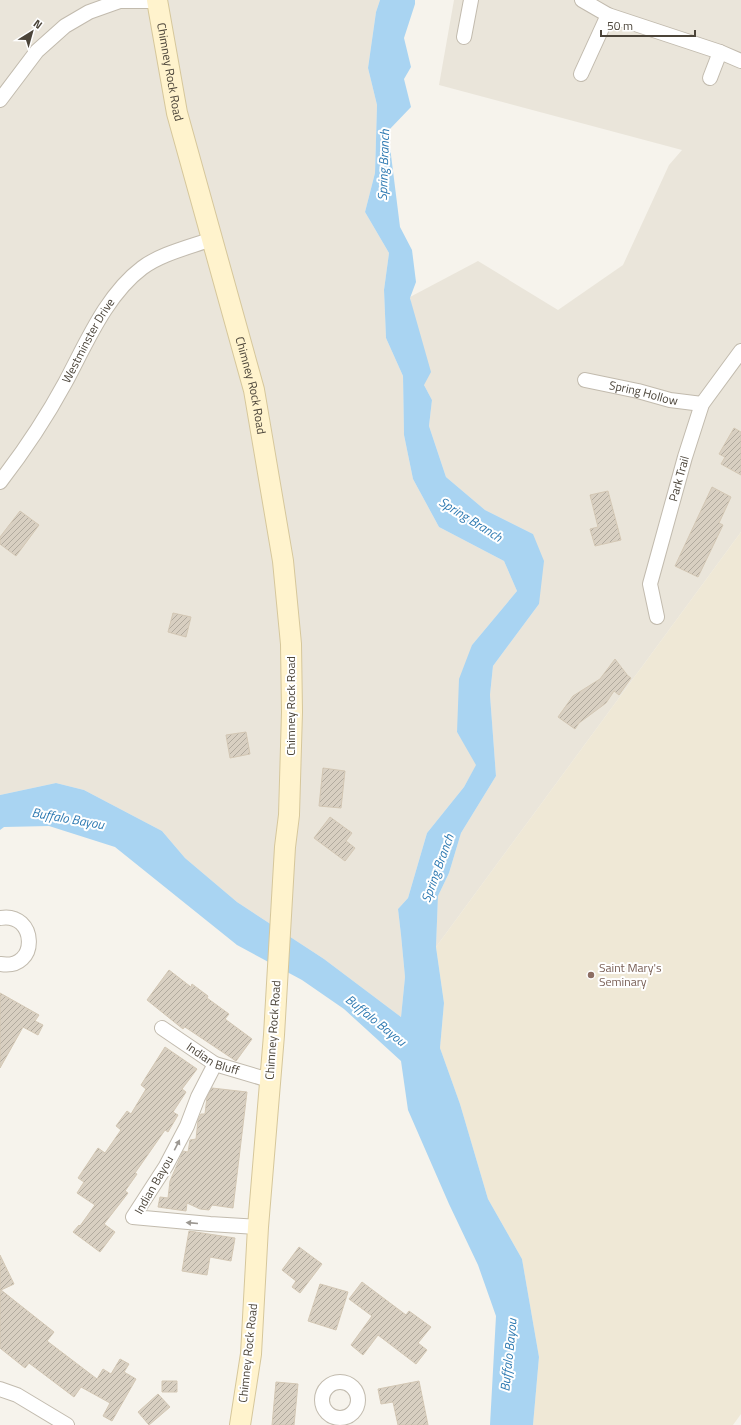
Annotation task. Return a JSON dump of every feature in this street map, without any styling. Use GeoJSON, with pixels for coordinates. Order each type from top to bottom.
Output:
{"type":"FeatureCollection","features":[{"type":"Feature","properties":{"kind":"main road","name":"Chimney Rock Road"},"geometry":{"type":"LineString","coordinates":[[157,0],[177,112],[254,390],[283,561],[291,644],[292,712],[289,815],[285,847],[274,1036],[269,1080],[258,1227],[251,1354],[240,1425]]}},
{"type":"Feature","properties":{"kind":"street"},"geometry":{"type":"LineString","coordinates":[[0,100],[37,51],[64,26],[89,12],[120,1],[157,0]]}},
{"type":"Feature","properties":{"kind":"street"},"geometry":{"type":"LineString","coordinates":[[464,37],[471,0]]}},
{"type":"Feature","properties":{"kind":"street"},"geometry":{"type":"LineString","coordinates":[[582,0],[608,15],[720,52],[741,61]]}},
{"type":"Feature","properties":{"kind":"street"},"geometry":{"type":"LineString","coordinates":[[581,74],[608,15]]}},
{"type":"Feature","properties":{"kind":"street"},"geometry":{"type":"LineString","coordinates":[[710,78],[720,52]]}},
{"type":"Feature","properties":{"kind":"street","name":"Westminster Drive"},"geometry":{"type":"LineString","coordinates":[[0,482],[20,456],[64,385],[104,311],[121,286],[142,267],[158,258],[212,239]]}},
{"type":"Feature","properties":{"kind":"street","name":"Park Trail"},"geometry":{"type":"LineString","coordinates":[[657,617],[650,584],[685,456],[702,404],[741,351]]}},
{"type":"Feature","properties":{"kind":"street","name":"Spring Hollow"},"geometry":{"type":"LineString","coordinates":[[585,380],[638,391],[670,400],[702,404]]}},
{"type":"Feature","properties":{"kind":"street"},"geometry":{"type":"LineString","coordinates":[[0,918],[12,918],[19,922],[26,928],[30,943],[28,951],[23,958],[16,963],[8,965],[0,964]]}},
{"type":"Feature","properties":{"kind":"street","name":"Indian Bluff"},"geometry":{"type":"LineString","coordinates":[[162,1028],[215,1064],[269,1080]]}},
{"type":"Feature","properties":{"kind":"street","name":"Indian Bayou"},"geometry":{"type":"LineString","coordinates":[[215,1064],[198,1097],[187,1126],[166,1166],[133,1217],[258,1227]]}},
{"type":"Feature","properties":{"kind":"street"},"geometry":{"type":"LineString","coordinates":[[0,1389],[17,1395],[67,1425]]}},
{"type":"Feature","properties":{"kind":"shaded area"},"geometry":{"type":"Polygon","coordinates":[[[0,0],[380,0],[376,12],[368,68],[377,105],[375,173],[365,212],[389,253],[384,290],[386,338],[403,376],[404,435],[413,479],[439,527],[504,561],[517,591],[472,645],[457,732],[477,764],[464,787],[427,833],[408,898],[398,909],[405,977],[401,1017],[324,959],[237,902],[185,858],[162,831],[84,790],[56,783],[0,795],[0,0]]]}},
{"type":"Feature","properties":{"kind":"shaded area"},"geometry":{"type":"Polygon","coordinates":[[[454,0],[741,0],[741,532],[436,947],[438,896],[449,873],[461,833],[496,776],[490,695],[493,666],[539,604],[533,534],[485,510],[446,477],[429,426],[432,400],[424,385],[410,297],[478,261],[558,310],[623,265],[669,165],[682,150],[439,85],[454,0]]]}},
{"type":"Feature","properties":{"kind":"shaded area","name":"Saint Mary's Seminary"},"geometry":{"type":"Polygon","coordinates":[[[741,532],[741,1414],[733,1425],[533,1425],[539,1357],[522,1259],[488,1199],[460,1104],[440,1048],[444,1003],[436,947],[741,532]]]}},
{"type":"Feature","properties":{"kind":"water"},"geometry":{"type":"Polygon","coordinates":[[[380,0],[415,0],[404,38],[411,67],[404,79],[411,107],[388,131],[400,227],[412,250],[416,282],[410,298],[431,372],[424,385],[432,400],[429,426],[446,477],[485,510],[533,534],[544,561],[539,604],[493,666],[490,695],[496,776],[461,833],[449,873],[438,896],[436,947],[444,1003],[440,1048],[460,1104],[488,1199],[522,1259],[539,1357],[533,1425],[490,1425],[496,1316],[478,1265],[449,1204],[408,1110],[401,1061],[344,1009],[302,980],[237,945],[115,847],[49,826],[4,827],[0,830],[0,795],[56,783],[84,790],[162,831],[185,858],[237,902],[324,959],[401,1017],[405,977],[398,909],[408,898],[427,833],[464,787],[476,765],[457,732],[459,679],[472,645],[517,591],[504,561],[439,527],[413,479],[404,435],[403,376],[386,338],[384,290],[389,253],[365,212],[375,173],[377,105],[368,68],[376,12],[380,0]]]}},
{"type":"Feature","properties":{"kind":"building"},"geometry":{"type":"Polygon","coordinates":[[[734,428],[741,432],[741,475],[721,464],[725,457],[719,454],[734,428]]]}},
{"type":"Feature","properties":{"kind":"building"},"geometry":{"type":"Polygon","coordinates":[[[712,487],[731,497],[719,523],[723,525],[698,577],[675,566],[712,487]]]}},
{"type":"Feature","properties":{"kind":"building"},"geometry":{"type":"Polygon","coordinates":[[[608,491],[621,540],[595,546],[590,529],[598,527],[590,495],[608,491]]]}},
{"type":"Feature","properties":{"kind":"building"},"geometry":{"type":"Polygon","coordinates":[[[20,511],[39,525],[16,556],[0,544],[0,537],[20,511]]]}},
{"type":"Feature","properties":{"kind":"building"},"geometry":{"type":"Polygon","coordinates":[[[173,613],[191,617],[186,637],[168,632],[173,613]]]}},
{"type":"Feature","properties":{"kind":"building"},"geometry":{"type":"Polygon","coordinates":[[[615,659],[631,678],[619,695],[614,691],[606,703],[579,723],[575,729],[558,717],[573,696],[600,679],[615,659]]]}},
{"type":"Feature","properties":{"kind":"building"},"geometry":{"type":"Polygon","coordinates":[[[246,732],[250,754],[230,758],[226,735],[246,732]]]}},
{"type":"Feature","properties":{"kind":"building"},"geometry":{"type":"Polygon","coordinates":[[[323,768],[345,771],[341,808],[319,806],[323,768]]]}},
{"type":"Feature","properties":{"kind":"building"},"geometry":{"type":"Polygon","coordinates":[[[330,817],[352,833],[346,841],[355,848],[345,861],[314,838],[330,817]]]}},
{"type":"Feature","properties":{"kind":"building"},"geometry":{"type":"Polygon","coordinates":[[[169,970],[191,987],[192,984],[208,996],[207,998],[229,1014],[225,1019],[252,1039],[236,1061],[185,1027],[183,1029],[147,1000],[169,970]]]}},
{"type":"Feature","properties":{"kind":"building"},"geometry":{"type":"Polygon","coordinates":[[[0,993],[39,1015],[35,1021],[43,1025],[38,1035],[23,1027],[0,1068],[0,993]]]}},
{"type":"Feature","properties":{"kind":"building"},"geometry":{"type":"Polygon","coordinates":[[[165,1047],[197,1069],[182,1089],[186,1092],[173,1112],[178,1115],[168,1132],[165,1130],[135,1173],[137,1174],[125,1191],[128,1193],[104,1224],[115,1232],[100,1252],[73,1232],[79,1225],[80,1226],[95,1205],[77,1193],[84,1182],[78,1178],[98,1148],[105,1153],[121,1130],[116,1126],[127,1111],[131,1114],[146,1089],[141,1085],[165,1047]]]}},
{"type":"Feature","properties":{"kind":"building"},"geometry":{"type":"Polygon","coordinates":[[[212,1088],[247,1092],[233,1208],[212,1205],[209,1210],[200,1209],[187,1203],[186,1211],[158,1207],[160,1197],[168,1198],[170,1181],[183,1151],[188,1152],[190,1140],[196,1139],[198,1120],[201,1114],[205,1114],[207,1097],[212,1088]]]}},
{"type":"Feature","properties":{"kind":"building"},"geometry":{"type":"Polygon","coordinates":[[[189,1231],[235,1238],[231,1261],[210,1257],[207,1275],[182,1271],[189,1231]]]}},
{"type":"Feature","properties":{"kind":"building"},"geometry":{"type":"Polygon","coordinates":[[[299,1247],[322,1264],[300,1293],[292,1287],[296,1281],[282,1270],[299,1247]]]}},
{"type":"Feature","properties":{"kind":"building"},"geometry":{"type":"Polygon","coordinates":[[[0,1255],[14,1284],[1,1290],[54,1332],[47,1341],[97,1379],[103,1369],[111,1374],[120,1359],[129,1364],[124,1372],[136,1379],[112,1421],[103,1416],[110,1403],[81,1387],[74,1397],[29,1363],[25,1368],[0,1348],[0,1255]]]}},
{"type":"Feature","properties":{"kind":"building"},"geometry":{"type":"Polygon","coordinates":[[[362,1282],[406,1315],[409,1311],[431,1327],[418,1343],[427,1350],[416,1364],[378,1335],[363,1355],[351,1345],[372,1316],[349,1299],[362,1282]]]}},
{"type":"Feature","properties":{"kind":"building"},"geometry":{"type":"Polygon","coordinates":[[[320,1284],[348,1292],[336,1330],[308,1321],[320,1284]]]}},
{"type":"Feature","properties":{"kind":"building"},"geometry":{"type":"Polygon","coordinates":[[[162,1381],[177,1381],[177,1392],[162,1392],[162,1381]]]}},
{"type":"Feature","properties":{"kind":"building"},"geometry":{"type":"Polygon","coordinates":[[[419,1381],[428,1425],[398,1425],[393,1402],[381,1404],[378,1389],[419,1381]]]}},
{"type":"Feature","properties":{"kind":"building"},"geometry":{"type":"Polygon","coordinates":[[[276,1382],[298,1384],[294,1425],[272,1425],[276,1382]]]}},
{"type":"Feature","properties":{"kind":"building"},"geometry":{"type":"Polygon","coordinates":[[[158,1394],[170,1407],[149,1425],[138,1412],[158,1394]]]}},
{"type":"Feature","properties":{"kind":"place","name":"Saint Mary's Seminary"},"geometry":{"type":"Point","coordinates":[591,975]}},
{"type":"Feature","properties":{"kind":"water label","name":"Spring Branch"},"geometry":{"type":"Point","coordinates":[383,165]}},
{"type":"Feature","properties":{"kind":"water label","name":"Spring Branch"},"geometry":{"type":"Point","coordinates":[471,519]}},
{"type":"Feature","properties":{"kind":"water label","name":"Buffalo Bayou"},"geometry":{"type":"Point","coordinates":[68,818]}},
{"type":"Feature","properties":{"kind":"water label","name":"Spring Branch"},"geometry":{"type":"Point","coordinates":[437,868]}},
{"type":"Feature","properties":{"kind":"water label","name":"Buffalo Bayou"},"geometry":{"type":"Point","coordinates":[376,1020]}},
{"type":"Feature","properties":{"kind":"water label","name":"Buffalo Bayou"},"geometry":{"type":"Point","coordinates":[508,1355]}}]}
